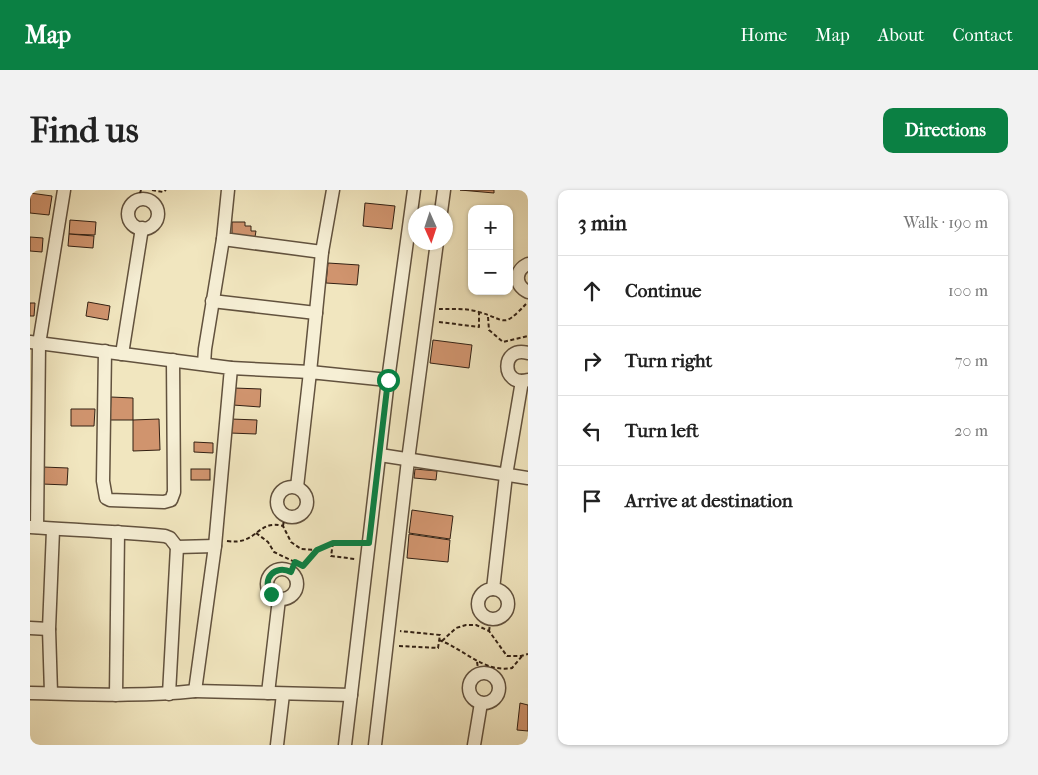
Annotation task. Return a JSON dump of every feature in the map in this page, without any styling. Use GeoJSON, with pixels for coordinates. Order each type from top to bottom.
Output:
{"type":"FeatureCollection","features":[{"type":"Feature","properties":{"kind":"street"},"geometry":{"type":"LineString","coordinates":[[64,190],[34,343],[33,527],[53,530],[118,532],[170,538],[177,547],[169,694]]}},
{"type":"Feature","properties":{"kind":"street"},"geometry":{"type":"LineString","coordinates":[[204,364],[228,190]]}},
{"type":"Feature","properties":{"kind":"street"},"geometry":{"type":"LineString","coordinates":[[297,487],[322,252],[333,190]]}},
{"type":"Feature","properties":{"kind":"street"},"geometry":{"type":"LineString","coordinates":[[345,745],[388,380],[414,190]]}},
{"type":"Feature","properties":{"kind":"street"},"geometry":{"type":"LineString","coordinates":[[442,205],[444,190]]}},
{"type":"Feature","properties":{"kind":"street"},"geometry":{"type":"LineString","coordinates":[[139,195],[152,202],[157,210],[156,220],[150,227],[142,228],[132,224],[128,215],[130,206],[139,195]]}},
{"type":"Feature","properties":{"kind":"street"},"geometry":{"type":"LineString","coordinates":[[122,354],[142,228]]}},
{"type":"Feature","properties":{"kind":"street"},"geometry":{"type":"LineString","coordinates":[[222,239],[322,252]]}},
{"type":"Feature","properties":{"kind":"street"},"geometry":{"type":"LineString","coordinates":[[375,745],[408,460],[436,250]]}},
{"type":"Feature","properties":{"kind":"street"},"geometry":{"type":"LineString","coordinates":[[528,264],[520,270],[518,279],[522,288],[528,292]]}},
{"type":"Feature","properties":{"kind":"street"},"geometry":{"type":"LineString","coordinates":[[212,301],[316,313]]}},
{"type":"Feature","properties":{"kind":"street"},"geometry":{"type":"LineString","coordinates":[[34,343],[231,368],[310,372],[388,380]]}},
{"type":"Feature","properties":{"kind":"street"},"geometry":{"type":"LineString","coordinates":[[104,352],[103,481],[106,498],[110,500],[164,502],[171,500],[174,492],[173,360]]}},
{"type":"Feature","properties":{"kind":"street"},"geometry":{"type":"LineString","coordinates":[[493,589],[506,475],[525,380],[511,376],[507,363],[512,354],[528,352]]}},
{"type":"Feature","properties":{"kind":"street"},"geometry":{"type":"LineString","coordinates":[[195,691],[215,542],[231,368]]}},
{"type":"Feature","properties":{"kind":"street"},"geometry":{"type":"LineString","coordinates":[[380,456],[528,478]]}},
{"type":"Feature","properties":{"kind":"street"},"geometry":{"type":"LineString","coordinates":[[288,487],[297,487],[302,490],[307,498],[306,508],[299,515],[284,520],[277,503],[280,494],[288,487]]}},
{"type":"Feature","properties":{"kind":"street"},"geometry":{"type":"LineString","coordinates":[[51,693],[49,629],[53,530]]}},
{"type":"Feature","properties":{"kind":"street"},"geometry":{"type":"LineString","coordinates":[[116,695],[118,532]]}},
{"type":"Feature","properties":{"kind":"street"},"geometry":{"type":"LineString","coordinates":[[177,547],[215,542]]}},
{"type":"Feature","properties":{"kind":"street"},"geometry":{"type":"LineString","coordinates":[[293,567],[296,581],[295,591],[289,598],[274,598],[267,586],[269,576],[272,572],[293,567]]}},
{"type":"Feature","properties":{"kind":"street"},"geometry":{"type":"LineString","coordinates":[[493,589],[502,592],[506,596],[508,605],[504,614],[500,617],[490,618],[479,610],[478,600],[484,592],[493,589]]}},
{"type":"Feature","properties":{"kind":"street"},"geometry":{"type":"LineString","coordinates":[[268,693],[279,599]]}},
{"type":"Feature","properties":{"kind":"street"},"geometry":{"type":"LineString","coordinates":[[30,628],[49,629]]}},
{"type":"Feature","properties":{"kind":"street"},"geometry":{"type":"LineString","coordinates":[[478,668],[493,677],[499,685],[498,695],[491,702],[481,703],[473,699],[469,690],[471,680],[478,668]]}},
{"type":"Feature","properties":{"kind":"street"},"geometry":{"type":"LineString","coordinates":[[30,693],[116,695],[169,694],[195,691],[350,695]]}},
{"type":"Feature","properties":{"kind":"street"},"geometry":{"type":"LineString","coordinates":[[277,745],[283,694]]}},
{"type":"Feature","properties":{"kind":"street"},"geometry":{"type":"LineString","coordinates":[[474,745],[481,703]]}},
{"type":"Feature","properties":{"kind":"path"},"geometry":{"type":"LineString","coordinates":[[152,190],[163,192],[166,190]]}},
{"type":"Feature","properties":{"kind":"path"},"geometry":{"type":"LineString","coordinates":[[428,308],[479,312],[501,321],[512,318],[528,303]]}},
{"type":"Feature","properties":{"kind":"path"},"geometry":{"type":"LineString","coordinates":[[426,321],[479,327],[479,312]]}},
{"type":"Feature","properties":{"kind":"path"},"geometry":{"type":"LineString","coordinates":[[488,316],[489,330],[503,342],[528,336]]}},
{"type":"Feature","properties":{"kind":"path"},"geometry":{"type":"LineString","coordinates":[[215,542],[236,542],[249,539],[274,523],[284,520],[291,542],[301,549],[317,550]]}},
{"type":"Feature","properties":{"kind":"path"},"geometry":{"type":"LineString","coordinates":[[256,533],[268,542],[274,552],[293,567],[303,566],[317,550],[333,543],[369,543]]}},
{"type":"Feature","properties":{"kind":"path"},"geometry":{"type":"LineString","coordinates":[[333,543],[331,556],[367,560]]}},
{"type":"Feature","properties":{"kind":"path"},"geometry":{"type":"LineString","coordinates":[[489,632],[490,618]]}},
{"type":"Feature","properties":{"kind":"path"},"geometry":{"type":"LineString","coordinates":[[442,641],[456,628],[476,625],[489,632],[507,656],[528,654]]}},
{"type":"Feature","properties":{"kind":"path"},"geometry":{"type":"LineString","coordinates":[[386,645],[438,648],[440,635],[388,630]]}},
{"type":"Feature","properties":{"kind":"path"},"geometry":{"type":"LineString","coordinates":[[439,640],[452,645],[478,668],[503,670],[512,668],[522,656]]}},
{"type":"Feature","properties":{"kind":"building"},"geometry":{"type":"Polygon","coordinates":[[[460,190],[494,190],[494,193],[460,190]]]}},
{"type":"Feature","properties":{"kind":"building"},"geometry":{"type":"Polygon","coordinates":[[[30,193],[52,196],[49,215],[30,213],[30,193]]]}},
{"type":"Feature","properties":{"kind":"building"},"geometry":{"type":"Polygon","coordinates":[[[365,203],[395,206],[392,229],[363,226],[365,203]]]}},
{"type":"Feature","properties":{"kind":"building"},"geometry":{"type":"Polygon","coordinates":[[[70,220],[96,222],[95,235],[69,234],[70,220]]]}},
{"type":"Feature","properties":{"kind":"building"},"geometry":{"type":"Polygon","coordinates":[[[232,222],[245,222],[245,226],[251,226],[251,231],[256,231],[255,237],[232,236],[232,222]]]}},
{"type":"Feature","properties":{"kind":"building"},"geometry":{"type":"Polygon","coordinates":[[[69,234],[94,236],[93,248],[68,246],[69,234]]]}},
{"type":"Feature","properties":{"kind":"building"},"geometry":{"type":"Polygon","coordinates":[[[30,237],[43,238],[42,252],[30,251],[30,237]]]}},
{"type":"Feature","properties":{"kind":"building"},"geometry":{"type":"Polygon","coordinates":[[[328,263],[359,265],[357,285],[326,283],[328,263]]]}},
{"type":"Feature","properties":{"kind":"building"},"geometry":{"type":"Polygon","coordinates":[[[88,302],[110,306],[108,320],[86,316],[88,302]]]}},
{"type":"Feature","properties":{"kind":"building"},"geometry":{"type":"Polygon","coordinates":[[[30,303],[35,303],[34,316],[30,316],[30,303]]]}},
{"type":"Feature","properties":{"kind":"building"},"geometry":{"type":"Polygon","coordinates":[[[433,340],[472,345],[469,368],[430,363],[433,340]]]}},
{"type":"Feature","properties":{"kind":"building"},"geometry":{"type":"Polygon","coordinates":[[[234,388],[261,389],[260,407],[233,405],[234,388]]]}},
{"type":"Feature","properties":{"kind":"building"},"geometry":{"type":"Polygon","coordinates":[[[111,397],[133,398],[133,420],[110,420],[111,397]]]}},
{"type":"Feature","properties":{"kind":"building"},"geometry":{"type":"Polygon","coordinates":[[[71,409],[95,409],[94,426],[71,426],[71,409]]]}},
{"type":"Feature","properties":{"kind":"building"},"geometry":{"type":"Polygon","coordinates":[[[159,419],[160,450],[133,451],[133,420],[159,419]]]}},
{"type":"Feature","properties":{"kind":"building"},"geometry":{"type":"Polygon","coordinates":[[[231,419],[257,420],[256,434],[230,433],[231,419]]]}},
{"type":"Feature","properties":{"kind":"building"},"geometry":{"type":"Polygon","coordinates":[[[194,442],[213,443],[213,453],[194,452],[194,442]]]}},
{"type":"Feature","properties":{"kind":"building"},"geometry":{"type":"Polygon","coordinates":[[[43,467],[68,468],[67,485],[42,484],[43,467]]]}},
{"type":"Feature","properties":{"kind":"building"},"geometry":{"type":"Polygon","coordinates":[[[191,469],[210,469],[210,480],[191,480],[191,469]]]}},
{"type":"Feature","properties":{"kind":"building"},"geometry":{"type":"Polygon","coordinates":[[[415,469],[437,471],[436,480],[414,478],[415,469]]]}},
{"type":"Feature","properties":{"kind":"building"},"geometry":{"type":"Polygon","coordinates":[[[412,510],[453,516],[450,539],[409,533],[412,510]]]}},
{"type":"Feature","properties":{"kind":"building"},"geometry":{"type":"Polygon","coordinates":[[[409,534],[450,540],[448,562],[407,558],[409,534]]]}},
{"type":"Feature","properties":{"kind":"building"},"geometry":{"type":"Polygon","coordinates":[[[520,703],[528,705],[528,731],[517,730],[520,703]]]}},
{"type":"Feature","properties":{"kind":"route"},"geometry":{"type":"LineString","coordinates":[[271,594],[268,590],[267,581],[272,572],[282,569],[291,572],[295,562],[303,566],[317,550],[333,543],[369,543],[388,380]]}}]}
